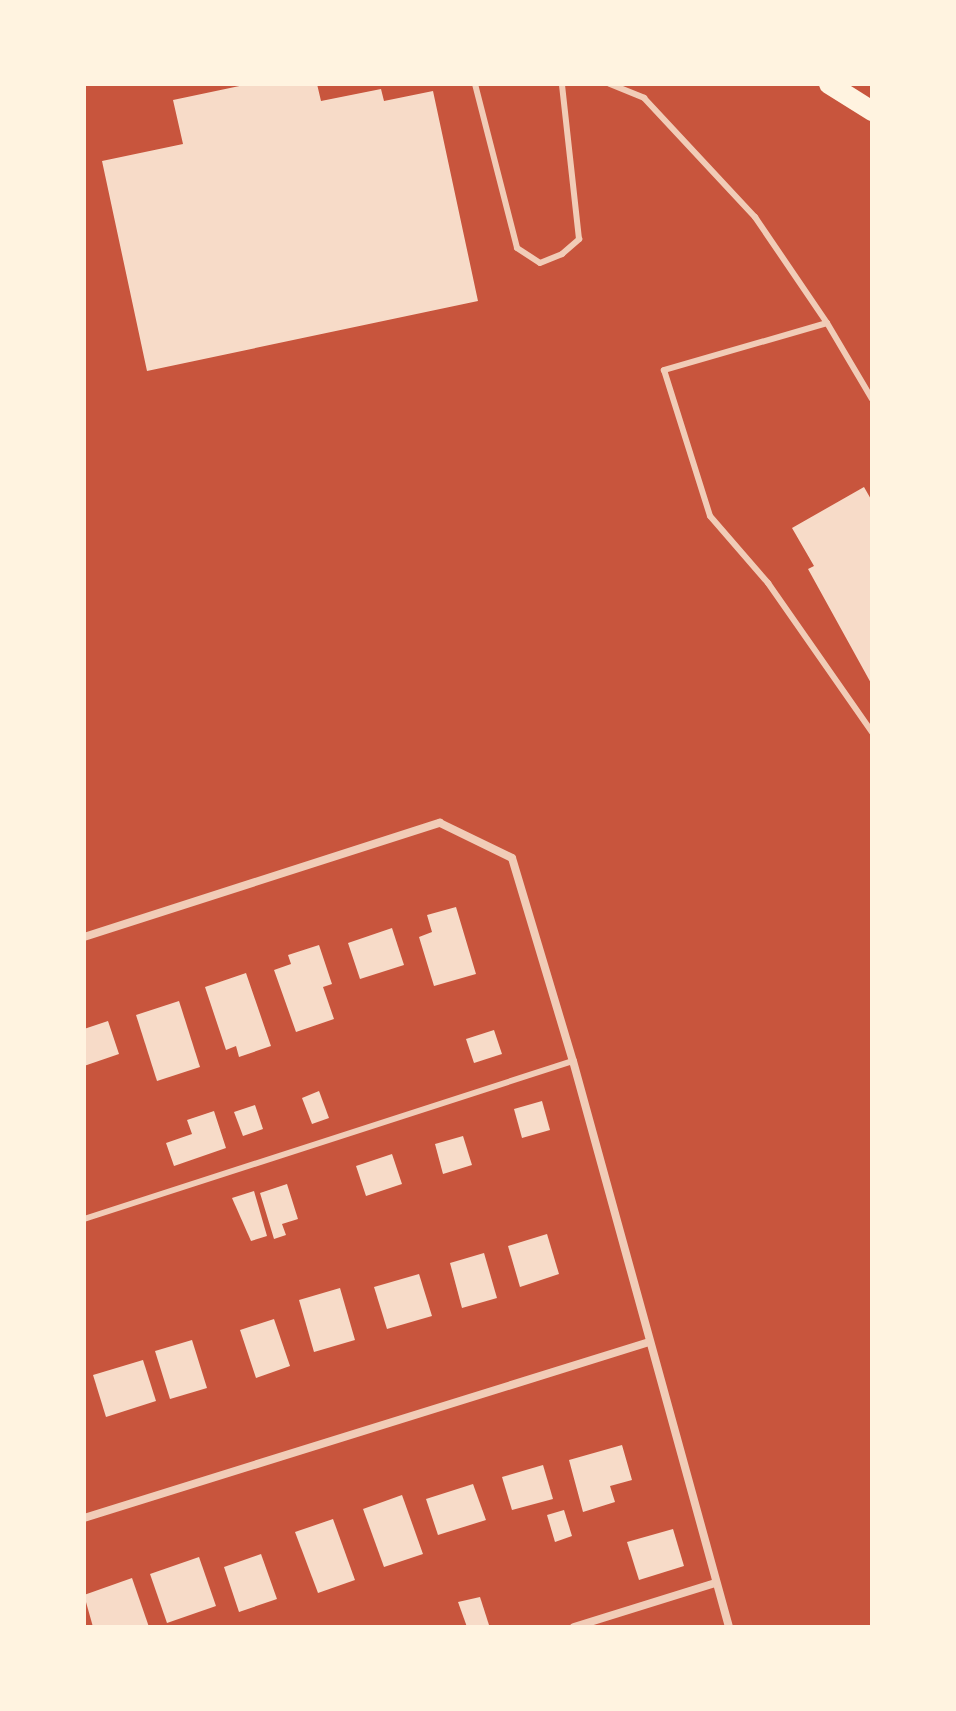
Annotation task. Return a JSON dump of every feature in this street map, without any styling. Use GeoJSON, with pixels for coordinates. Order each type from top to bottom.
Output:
{"type":"FeatureCollection","features":[{"type":"Feature","properties":{"kind":"main road"},"geometry":{"type":"LineString","coordinates":[[829,84],[872,111]]}},
{"type":"Feature","properties":{"kind":"street"},"geometry":{"type":"LineString","coordinates":[[84,937],[440,823],[512,858],[573,1061],[729,1627]]}},
{"type":"Feature","properties":{"kind":"street"},"geometry":{"type":"LineString","coordinates":[[84,1518],[649,1342]]}},
{"type":"Feature","properties":{"kind":"street"},"geometry":{"type":"LineString","coordinates":[[574,1627],[715,1583]]}},
{"type":"Feature","properties":{"kind":"lane"},"geometry":{"type":"LineString","coordinates":[[475,84],[517,248],[540,263],[562,254],[579,239],[562,84]]}},
{"type":"Feature","properties":{"kind":"lane"},"geometry":{"type":"LineString","coordinates":[[610,84],[644,98],[755,217],[827,323],[872,399]]}},
{"type":"Feature","properties":{"kind":"lane"},"geometry":{"type":"LineString","coordinates":[[827,323],[664,370],[692,468],[710,516],[768,583],[872,732]]}},
{"type":"Feature","properties":{"kind":"lane"},"geometry":{"type":"LineString","coordinates":[[84,1219],[573,1061]]}},
{"type":"Feature","properties":{"kind":"building"},"geometry":{"type":"Polygon","coordinates":[[[249,84],[317,84],[321,101],[381,89],[384,101],[433,91],[478,301],[147,371],[102,161],[183,144],[173,100],[249,84]]]}},
{"type":"Feature","properties":{"kind":"building"},"geometry":{"type":"Polygon","coordinates":[[[864,487],[872,501],[872,685],[808,569],[814,566],[792,528],[864,487]]]}},
{"type":"Feature","properties":{"kind":"building"},"geometry":{"type":"Polygon","coordinates":[[[456,907],[476,974],[434,986],[419,937],[432,932],[427,915],[456,907]]]}},
{"type":"Feature","properties":{"kind":"building"},"geometry":{"type":"Polygon","coordinates":[[[392,928],[404,965],[360,979],[348,943],[392,928]]]}},
{"type":"Feature","properties":{"kind":"building"},"geometry":{"type":"Polygon","coordinates":[[[319,945],[332,984],[323,987],[334,1019],[296,1032],[274,970],[291,964],[288,955],[319,945]]]}},
{"type":"Feature","properties":{"kind":"building"},"geometry":{"type":"Polygon","coordinates":[[[246,973],[271,1046],[239,1057],[236,1046],[226,1050],[205,987],[246,973]]]}},
{"type":"Feature","properties":{"kind":"building"},"geometry":{"type":"Polygon","coordinates":[[[179,1001],[200,1067],[157,1081],[136,1015],[179,1001]]]}},
{"type":"Feature","properties":{"kind":"building"},"geometry":{"type":"Polygon","coordinates":[[[108,1021],[119,1054],[84,1066],[84,1029],[108,1021]]]}},
{"type":"Feature","properties":{"kind":"building"},"geometry":{"type":"Polygon","coordinates":[[[494,1030],[502,1054],[474,1063],[466,1039],[494,1030]]]}},
{"type":"Feature","properties":{"kind":"building"},"geometry":{"type":"Polygon","coordinates":[[[319,1091],[329,1118],[312,1124],[302,1098],[319,1091]]]}},
{"type":"Feature","properties":{"kind":"building"},"geometry":{"type":"Polygon","coordinates":[[[542,1101],[550,1130],[522,1138],[514,1109],[542,1101]]]}},
{"type":"Feature","properties":{"kind":"building"},"geometry":{"type":"Polygon","coordinates":[[[255,1105],[263,1129],[243,1136],[234,1112],[255,1105]]]}},
{"type":"Feature","properties":{"kind":"building"},"geometry":{"type":"Polygon","coordinates":[[[214,1111],[226,1148],[174,1166],[166,1143],[192,1134],[187,1120],[214,1111]]]}},
{"type":"Feature","properties":{"kind":"building"},"geometry":{"type":"Polygon","coordinates":[[[463,1136],[472,1165],[443,1174],[435,1144],[463,1136]]]}},
{"type":"Feature","properties":{"kind":"building"},"geometry":{"type":"Polygon","coordinates":[[[392,1154],[402,1184],[366,1196],[356,1166],[392,1154]]]}},
{"type":"Feature","properties":{"kind":"building"},"geometry":{"type":"Polygon","coordinates":[[[287,1184],[298,1219],[282,1224],[286,1235],[274,1239],[260,1193],[287,1184]]]}},
{"type":"Feature","properties":{"kind":"building"},"geometry":{"type":"Polygon","coordinates":[[[254,1191],[267,1236],[251,1241],[232,1198],[254,1191]]]}},
{"type":"Feature","properties":{"kind":"building"},"geometry":{"type":"Polygon","coordinates":[[[547,1234],[559,1274],[520,1287],[508,1246],[547,1234]]]}},
{"type":"Feature","properties":{"kind":"building"},"geometry":{"type":"Polygon","coordinates":[[[484,1253],[497,1298],[462,1308],[450,1263],[484,1253]]]}},
{"type":"Feature","properties":{"kind":"building"},"geometry":{"type":"Polygon","coordinates":[[[419,1274],[432,1316],[387,1329],[374,1287],[419,1274]]]}},
{"type":"Feature","properties":{"kind":"building"},"geometry":{"type":"Polygon","coordinates":[[[340,1288],[355,1340],[314,1352],[299,1300],[340,1288]]]}},
{"type":"Feature","properties":{"kind":"building"},"geometry":{"type":"Polygon","coordinates":[[[274,1319],[290,1366],[256,1378],[240,1330],[274,1319]]]}},
{"type":"Feature","properties":{"kind":"building"},"geometry":{"type":"Polygon","coordinates":[[[192,1340],[207,1388],[170,1399],[155,1351],[192,1340]]]}},
{"type":"Feature","properties":{"kind":"building"},"geometry":{"type":"Polygon","coordinates":[[[143,1360],[156,1401],[106,1417],[93,1375],[143,1360]]]}},
{"type":"Feature","properties":{"kind":"building"},"geometry":{"type":"Polygon","coordinates":[[[622,1445],[632,1480],[610,1486],[615,1502],[583,1512],[569,1460],[622,1445]]]}},
{"type":"Feature","properties":{"kind":"building"},"geometry":{"type":"Polygon","coordinates":[[[543,1465],[553,1499],[512,1510],[502,1477],[543,1465]]]}},
{"type":"Feature","properties":{"kind":"building"},"geometry":{"type":"Polygon","coordinates":[[[473,1484],[486,1520],[438,1535],[426,1499],[473,1484]]]}},
{"type":"Feature","properties":{"kind":"building"},"geometry":{"type":"Polygon","coordinates":[[[402,1495],[423,1554],[384,1567],[363,1509],[402,1495]]]}},
{"type":"Feature","properties":{"kind":"building"},"geometry":{"type":"Polygon","coordinates":[[[564,1510],[572,1536],[555,1542],[547,1515],[564,1510]]]}},
{"type":"Feature","properties":{"kind":"building"},"geometry":{"type":"Polygon","coordinates":[[[333,1519],[355,1580],[318,1593],[295,1532],[333,1519]]]}},
{"type":"Feature","properties":{"kind":"building"},"geometry":{"type":"Polygon","coordinates":[[[673,1529],[684,1566],[639,1580],[627,1542],[673,1529]]]}},
{"type":"Feature","properties":{"kind":"building"},"geometry":{"type":"Polygon","coordinates":[[[261,1554],[277,1599],[239,1612],[224,1567],[261,1554]]]}},
{"type":"Feature","properties":{"kind":"building"},"geometry":{"type":"Polygon","coordinates":[[[199,1557],[216,1606],[167,1623],[150,1574],[199,1557]]]}},
{"type":"Feature","properties":{"kind":"building"},"geometry":{"type":"Polygon","coordinates":[[[132,1578],[149,1627],[93,1627],[84,1595],[132,1578]]]}},
{"type":"Feature","properties":{"kind":"building"},"geometry":{"type":"Polygon","coordinates":[[[480,1597],[489,1625],[467,1627],[458,1602],[480,1597]]]}}]}
